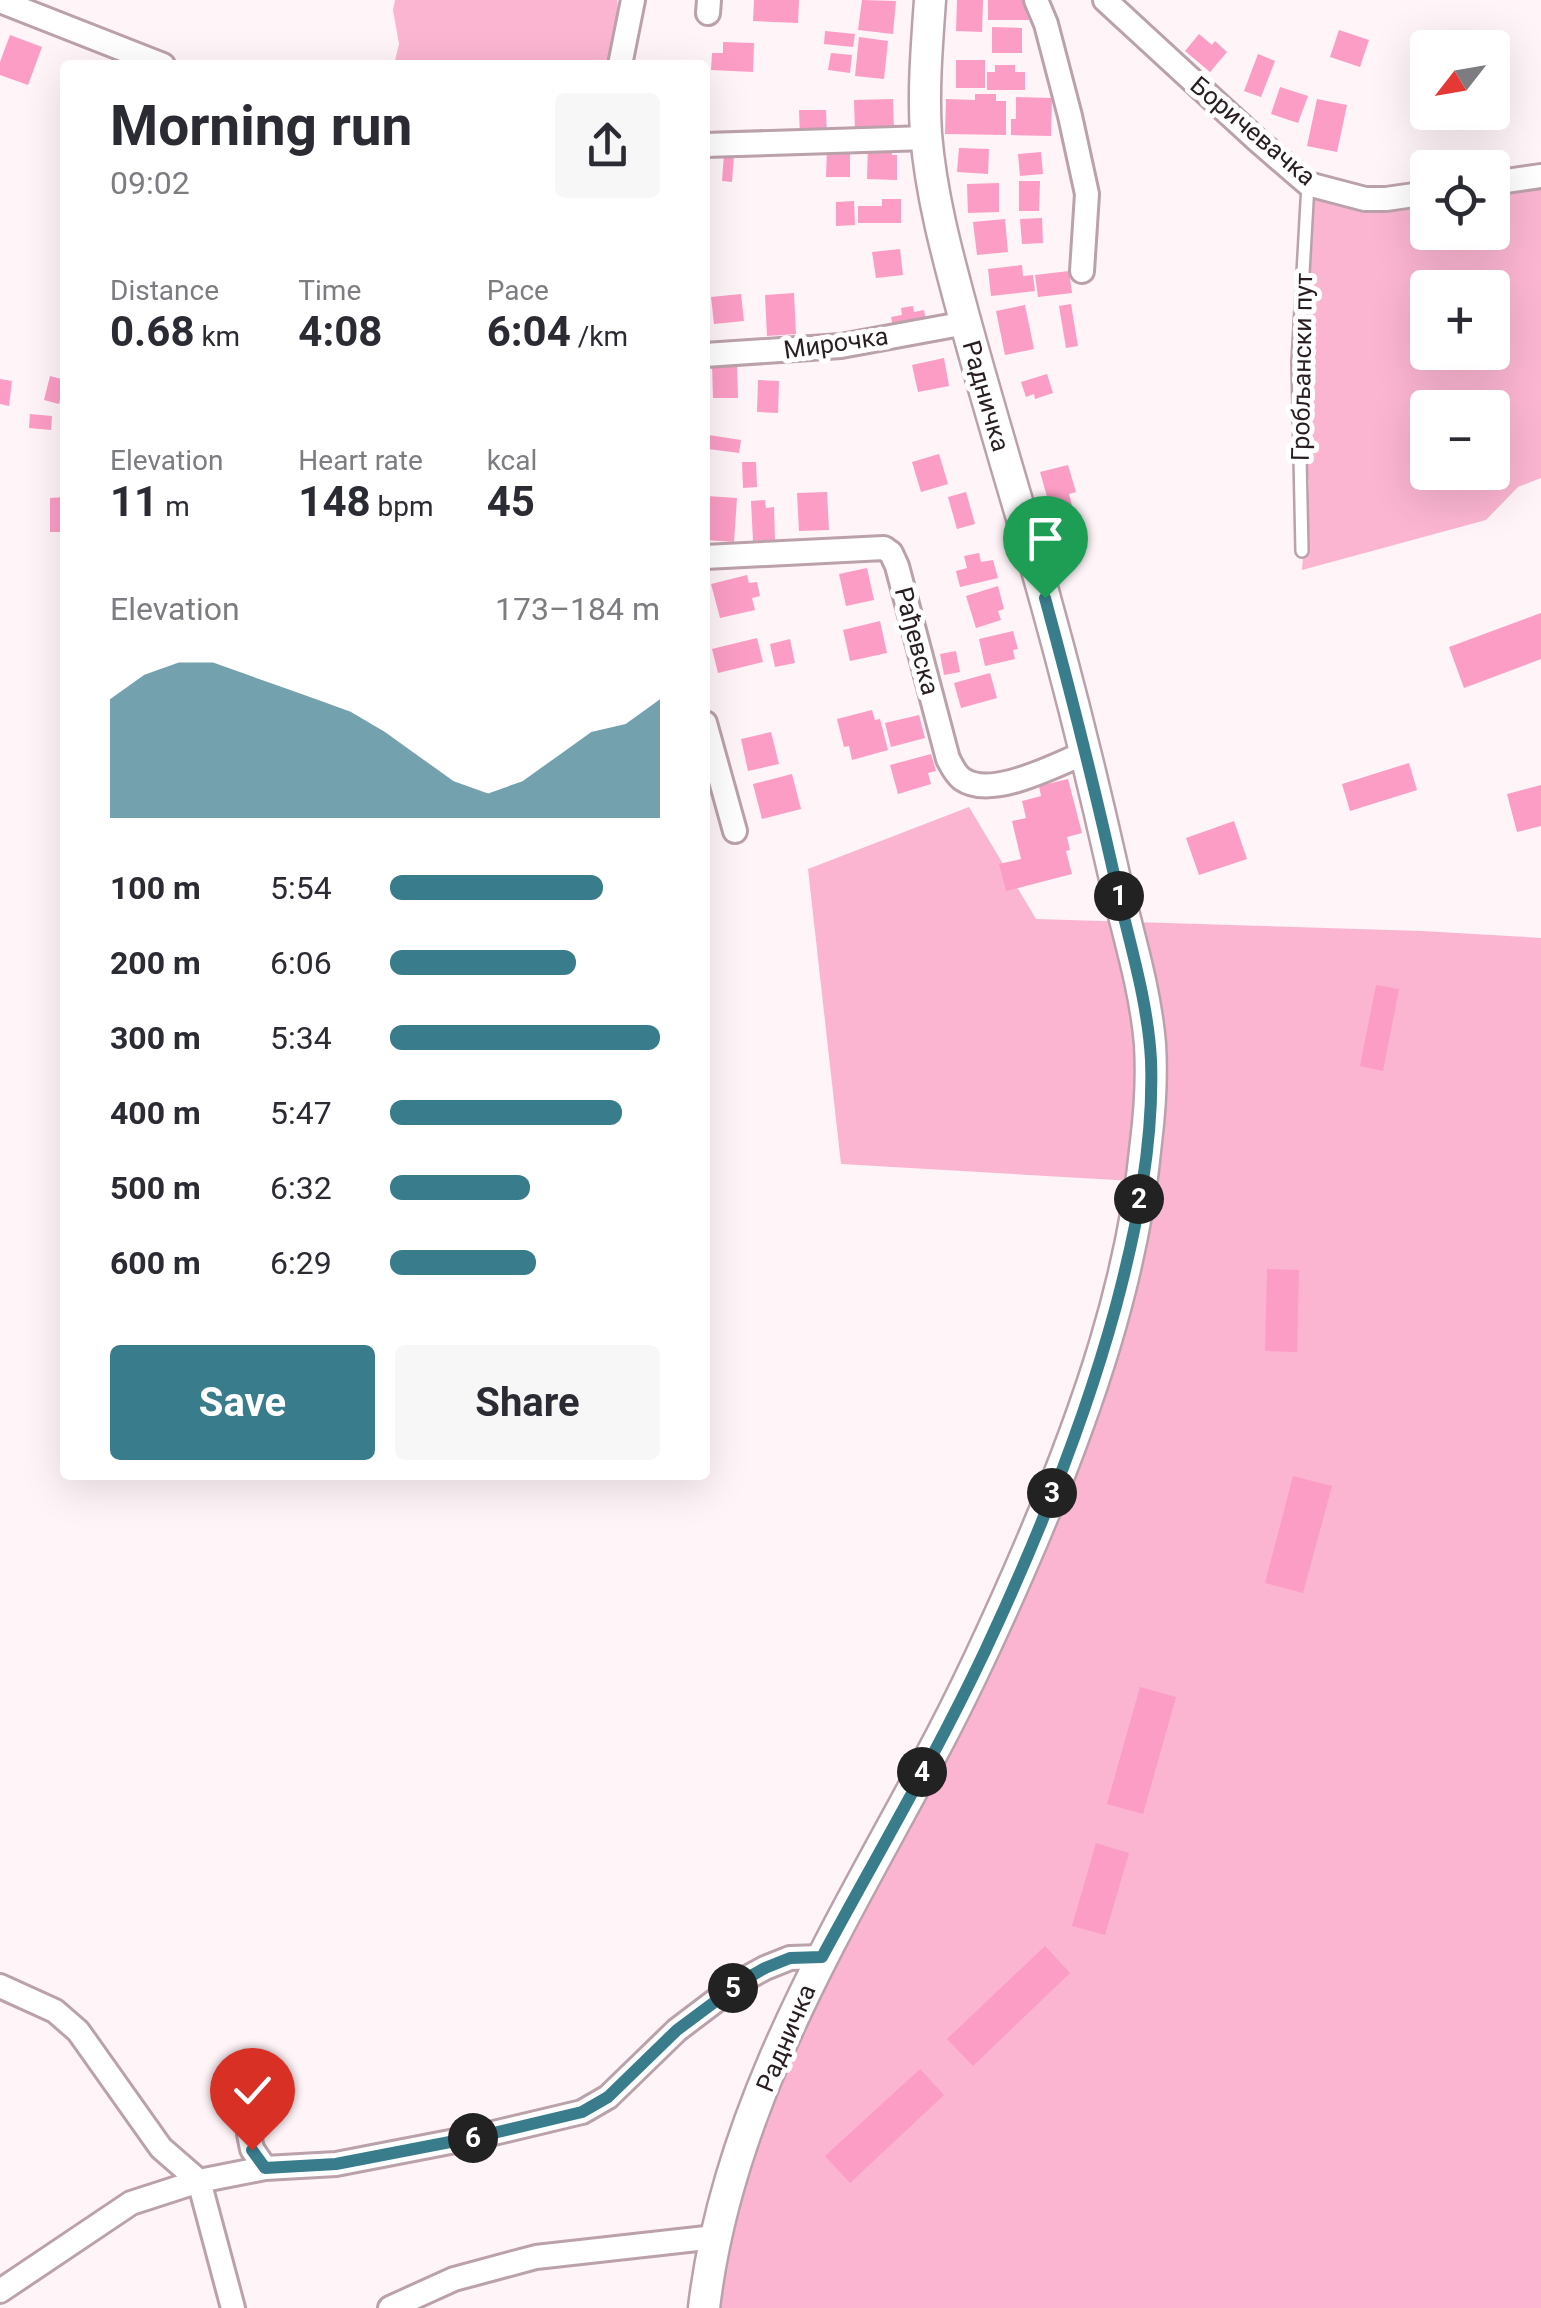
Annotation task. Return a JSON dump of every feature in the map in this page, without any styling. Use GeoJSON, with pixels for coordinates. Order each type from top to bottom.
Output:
{"type":"FeatureCollection","features":[{"type":"Feature","properties":{"kind":"street"},"geometry":{"type":"LineString","coordinates":[[621,60],[632,0]]}},
{"type":"Feature","properties":{"kind":"street","name":"Радничка"},"geometry":{"type":"LineString","coordinates":[[704,2308],[715,2237],[770,2069],[822,1957],[941,1737],[1000,1618],[1050,1498],[1090,1394],[1126,1269],[1142,1185],[1150,1042],[1140,984],[1087,752],[938,215],[926,138],[930,0]]}},
{"type":"Feature","properties":{"kind":"street"},"geometry":{"type":"LineString","coordinates":[[1036,0],[1051,43],[1087,194],[1082,271]]}},
{"type":"Feature","properties":{"kind":"street","name":"Боричевачка"},"geometry":{"type":"LineString","coordinates":[[1106,0],[1308,184],[1365,199],[1410,196]]}},
{"type":"Feature","properties":{"kind":"street"},"geometry":{"type":"LineString","coordinates":[[0,1],[150,60]]}},
{"type":"Feature","properties":{"kind":"street"},"geometry":{"type":"LineString","coordinates":[[710,144],[926,138]]}},
{"type":"Feature","properties":{"kind":"street"},"geometry":{"type":"LineString","coordinates":[[1510,180],[1541,176]]}},
{"type":"Feature","properties":{"kind":"street","name":"Мирочка"},"geometry":{"type":"LineString","coordinates":[[710,355],[841,346],[966,323]]}},
{"type":"Feature","properties":{"kind":"street","name":"Рађевска"},"geometry":{"type":"LineString","coordinates":[[710,557],[884,548],[897,566],[948,760],[956,774],[965,782],[994,785],[1030,776],[1087,752]]}},
{"type":"Feature","properties":{"kind":"street"},"geometry":{"type":"LineString","coordinates":[[710,740],[736,831]]}},
{"type":"Feature","properties":{"kind":"street"},"geometry":{"type":"LineString","coordinates":[[0,2291],[131,2203],[199,2181],[265,2168],[336,2164],[582,2112],[608,2097],[677,2030],[744,1980],[790,1958],[822,1957]]}},
{"type":"Feature","properties":{"kind":"street"},"geometry":{"type":"LineString","coordinates":[[0,1986],[54,2012],[78,2031],[161,2148],[199,2181],[233,2308]]}},
{"type":"Feature","properties":{"kind":"street"},"geometry":{"type":"LineString","coordinates":[[254,2070],[248,2134],[252,2150],[265,2168]]}},
{"type":"Feature","properties":{"kind":"street"},"geometry":{"type":"LineString","coordinates":[[390,2308],[454,2279],[536,2257],[715,2237]]}},
{"type":"Feature","properties":{"kind":"lane","name":"Гробљански пут"},"geometry":{"type":"LineString","coordinates":[[1302,551],[1298,362],[1308,184]]}},
{"type":"Feature","properties":{"kind":"shaded area"},"geometry":{"type":"Polygon","coordinates":[[[395,0],[617,0],[619,20],[609,60],[395,60],[399,44],[395,0]]]}},
{"type":"Feature","properties":{"kind":"shaded area"},"geometry":{"type":"Polygon","coordinates":[[[1541,176],[1541,478],[1518,487],[1486,520],[1302,570],[1309,482],[1291,397],[1302,211],[1308,184],[1410,192],[1410,250],[1510,250],[1510,181],[1541,176]]]}},
{"type":"Feature","properties":{"kind":"shaded area"},"geometry":{"type":"Polygon","coordinates":[[[969,807],[1036,919],[1541,938],[1541,2308],[714,2308],[725,2235],[780,2067],[970,1699],[1151,1182],[841,1164],[808,869],[969,807]]]}},
{"type":"Feature","properties":{"kind":"building"},"geometry":{"type":"Polygon","coordinates":[[[754,0],[799,0],[798,23],[753,21],[754,0]]]}},
{"type":"Feature","properties":{"kind":"building"},"geometry":{"type":"Polygon","coordinates":[[[862,0],[896,1],[893,34],[858,30],[862,0]]]}},
{"type":"Feature","properties":{"kind":"building"},"geometry":{"type":"Polygon","coordinates":[[[957,0],[983,0],[982,32],[956,31],[957,0]]]}},
{"type":"Feature","properties":{"kind":"building"},"geometry":{"type":"Polygon","coordinates":[[[988,0],[1023,0],[1029,20],[988,20],[988,0]]]}},
{"type":"Feature","properties":{"kind":"building"},"geometry":{"type":"Polygon","coordinates":[[[992,27],[1022,28],[1022,53],[992,53],[992,27]]]}},
{"type":"Feature","properties":{"kind":"building"},"geometry":{"type":"Polygon","coordinates":[[[1339,30],[1369,40],[1360,67],[1330,57],[1339,30]]]}},
{"type":"Feature","properties":{"kind":"building"},"geometry":{"type":"Polygon","coordinates":[[[825,31],[855,34],[853,47],[824,44],[825,31]]]}},
{"type":"Feature","properties":{"kind":"building"},"geometry":{"type":"Polygon","coordinates":[[[1199,34],[1227,52],[1210,72],[1185,51],[1199,34]]]}},
{"type":"Feature","properties":{"kind":"building"},"geometry":{"type":"Polygon","coordinates":[[[10,35],[42,47],[28,85],[0,75],[0,62],[10,35]]]}},
{"type":"Feature","properties":{"kind":"building"},"geometry":{"type":"Polygon","coordinates":[[[859,37],[888,41],[884,79],[855,76],[859,37]]]}},
{"type":"Feature","properties":{"kind":"building"},"geometry":{"type":"Polygon","coordinates":[[[723,42],[754,43],[753,72],[711,70],[712,53],[723,53],[723,42]]]}},
{"type":"Feature","properties":{"kind":"building"},"geometry":{"type":"Polygon","coordinates":[[[831,53],[852,55],[850,73],[828,70],[831,53]]]}},
{"type":"Feature","properties":{"kind":"building"},"geometry":{"type":"Polygon","coordinates":[[[1258,54],[1275,61],[1261,97],[1244,91],[1258,54]]]}},
{"type":"Feature","properties":{"kind":"building"},"geometry":{"type":"Polygon","coordinates":[[[956,60],[985,60],[985,88],[956,88],[956,60]]]}},
{"type":"Feature","properties":{"kind":"building"},"geometry":{"type":"Polygon","coordinates":[[[995,65],[1015,65],[1015,72],[1025,72],[1025,90],[987,90],[987,72],[995,72],[995,65]]]}},
{"type":"Feature","properties":{"kind":"building"},"geometry":{"type":"Polygon","coordinates":[[[1280,87],[1308,96],[1298,123],[1271,114],[1280,87]]]}},
{"type":"Feature","properties":{"kind":"building"},"geometry":{"type":"Polygon","coordinates":[[[975,94],[996,94],[996,101],[1006,101],[1006,135],[945,134],[946,99],[975,100],[975,94]]]}},
{"type":"Feature","properties":{"kind":"building"},"geometry":{"type":"Polygon","coordinates":[[[1016,97],[1052,98],[1051,136],[1011,135],[1016,97]]]}},
{"type":"Feature","properties":{"kind":"building"},"geometry":{"type":"Polygon","coordinates":[[[893,99],[894,130],[855,131],[854,100],[893,99]]]}},
{"type":"Feature","properties":{"kind":"building"},"geometry":{"type":"Polygon","coordinates":[[[1317,99],[1347,105],[1337,152],[1307,146],[1317,99]]]}},
{"type":"Feature","properties":{"kind":"building"},"geometry":{"type":"Polygon","coordinates":[[[799,110],[826,110],[827,138],[800,138],[799,110]]]}},
{"type":"Feature","properties":{"kind":"building"},"geometry":{"type":"Polygon","coordinates":[[[868,145],[892,146],[892,155],[897,155],[897,180],[867,179],[868,145]]]}},
{"type":"Feature","properties":{"kind":"building"},"geometry":{"type":"Polygon","coordinates":[[[827,148],[850,148],[850,177],[826,177],[827,148]]]}},
{"type":"Feature","properties":{"kind":"building"},"geometry":{"type":"Polygon","coordinates":[[[959,148],[989,149],[988,174],[957,172],[959,148]]]}},
{"type":"Feature","properties":{"kind":"building"},"geometry":{"type":"Polygon","coordinates":[[[1041,152],[1043,174],[1020,176],[1018,154],[1041,152]]]}},
{"type":"Feature","properties":{"kind":"building"},"geometry":{"type":"Polygon","coordinates":[[[724,154],[734,155],[732,182],[722,181],[724,154]]]}},
{"type":"Feature","properties":{"kind":"building"},"geometry":{"type":"Polygon","coordinates":[[[1019,181],[1040,181],[1039,211],[1019,211],[1019,181]]]}},
{"type":"Feature","properties":{"kind":"building"},"geometry":{"type":"Polygon","coordinates":[[[999,183],[999,212],[968,213],[967,184],[999,183]]]}},
{"type":"Feature","properties":{"kind":"building"},"geometry":{"type":"Polygon","coordinates":[[[882,199],[901,199],[901,223],[858,223],[858,206],[882,206],[882,199]]]}},
{"type":"Feature","properties":{"kind":"building"},"geometry":{"type":"Polygon","coordinates":[[[854,201],[855,225],[836,226],[836,202],[854,201]]]}},
{"type":"Feature","properties":{"kind":"building"},"geometry":{"type":"Polygon","coordinates":[[[1042,218],[1043,243],[1022,244],[1020,219],[1042,218]]]}},
{"type":"Feature","properties":{"kind":"building"},"geometry":{"type":"Polygon","coordinates":[[[1005,219],[1008,252],[977,255],[973,222],[1005,219]]]}},
{"type":"Feature","properties":{"kind":"building"},"geometry":{"type":"Polygon","coordinates":[[[900,249],[903,275],[876,278],[872,252],[900,249]]]}},
{"type":"Feature","properties":{"kind":"building"},"geometry":{"type":"Polygon","coordinates":[[[1022,265],[1023,276],[1033,275],[1035,291],[991,296],[988,269],[1022,265]]]}},
{"type":"Feature","properties":{"kind":"building"},"geometry":{"type":"Polygon","coordinates":[[[1069,271],[1072,293],[1038,297],[1035,275],[1069,271]]]}},
{"type":"Feature","properties":{"kind":"building"},"geometry":{"type":"Polygon","coordinates":[[[794,293],[796,334],[767,336],[765,295],[794,293]]]}},
{"type":"Feature","properties":{"kind":"building"},"geometry":{"type":"Polygon","coordinates":[[[741,294],[744,321],[714,324],[711,297],[741,294]]]}},
{"type":"Feature","properties":{"kind":"building"},"geometry":{"type":"Polygon","coordinates":[[[1071,304],[1078,346],[1066,348],[1059,306],[1071,304]]]}},
{"type":"Feature","properties":{"kind":"building"},"geometry":{"type":"Polygon","coordinates":[[[1025,305],[1034,349],[1005,355],[996,311],[1025,305]]]}},
{"type":"Feature","properties":{"kind":"building"},"geometry":{"type":"Polygon","coordinates":[[[913,306],[914,312],[924,310],[927,326],[894,331],[891,317],[902,315],[901,308],[913,306]]]}},
{"type":"Feature","properties":{"kind":"building"},"geometry":{"type":"Polygon","coordinates":[[[944,358],[949,386],[918,392],[912,365],[944,358]]]}},
{"type":"Feature","properties":{"kind":"building"},"geometry":{"type":"Polygon","coordinates":[[[737,363],[738,398],[713,398],[712,364],[737,363]]]}},
{"type":"Feature","properties":{"kind":"building"},"geometry":{"type":"Polygon","coordinates":[[[1047,374],[1053,393],[1035,399],[1034,394],[1026,397],[1021,382],[1047,374]]]}},
{"type":"Feature","properties":{"kind":"building"},"geometry":{"type":"Polygon","coordinates":[[[50,376],[60,379],[59,404],[44,400],[50,376]]]}},
{"type":"Feature","properties":{"kind":"building"},"geometry":{"type":"Polygon","coordinates":[[[0,379],[12,381],[9,406],[0,404],[0,379]]]}},
{"type":"Feature","properties":{"kind":"building"},"geometry":{"type":"Polygon","coordinates":[[[758,380],[779,381],[778,413],[757,412],[758,380]]]}},
{"type":"Feature","properties":{"kind":"building"},"geometry":{"type":"Polygon","coordinates":[[[30,414],[52,416],[51,430],[29,428],[30,414]]]}},
{"type":"Feature","properties":{"kind":"building"},"geometry":{"type":"Polygon","coordinates":[[[710,435],[741,440],[739,453],[710,449],[710,435]]]}},
{"type":"Feature","properties":{"kind":"building"},"geometry":{"type":"Polygon","coordinates":[[[939,454],[948,484],[921,492],[912,462],[939,454]]]}},
{"type":"Feature","properties":{"kind":"building"},"geometry":{"type":"Polygon","coordinates":[[[742,462],[756,462],[757,487],[743,488],[742,462]]]}},
{"type":"Feature","properties":{"kind":"building"},"geometry":{"type":"Polygon","coordinates":[[[1068,465],[1076,492],[1069,494],[1074,513],[1059,518],[1054,499],[1048,500],[1040,472],[1068,465]]]}},
{"type":"Feature","properties":{"kind":"building"},"geometry":{"type":"Polygon","coordinates":[[[827,492],[829,530],[799,531],[797,493],[827,492]]]}},
{"type":"Feature","properties":{"kind":"building"},"geometry":{"type":"Polygon","coordinates":[[[966,492],[975,524],[957,529],[948,497],[966,492]]]}},
{"type":"Feature","properties":{"kind":"building"},"geometry":{"type":"Polygon","coordinates":[[[710,496],[737,498],[734,542],[710,540],[710,496]]]}},
{"type":"Feature","properties":{"kind":"building"},"geometry":{"type":"Polygon","coordinates":[[[60,497],[60,532],[50,532],[50,498],[60,497]]]}},
{"type":"Feature","properties":{"kind":"building"},"geometry":{"type":"Polygon","coordinates":[[[765,500],[766,508],[774,507],[775,540],[753,541],[751,501],[765,500]]]}},
{"type":"Feature","properties":{"kind":"building"},"geometry":{"type":"Polygon","coordinates":[[[979,553],[981,562],[993,560],[998,578],[960,587],[956,571],[967,568],[964,556],[979,553]]]}},
{"type":"Feature","properties":{"kind":"building"},"geometry":{"type":"Polygon","coordinates":[[[867,568],[874,600],[846,606],[839,574],[867,568]]]}},
{"type":"Feature","properties":{"kind":"building"},"geometry":{"type":"Polygon","coordinates":[[[747,575],[749,583],[757,582],[760,596],[752,598],[755,610],[720,618],[711,584],[747,575]]]}},
{"type":"Feature","properties":{"kind":"building"},"geometry":{"type":"Polygon","coordinates":[[[998,586],[1004,609],[998,611],[1001,620],[976,628],[966,596],[998,586]]]}},
{"type":"Feature","properties":{"kind":"building"},"geometry":{"type":"Polygon","coordinates":[[[1541,613],[1541,659],[1464,688],[1449,647],[1541,613]]]}},
{"type":"Feature","properties":{"kind":"building"},"geometry":{"type":"Polygon","coordinates":[[[880,621],[887,653],[850,661],[843,630],[880,621]]]}},
{"type":"Feature","properties":{"kind":"building"},"geometry":{"type":"Polygon","coordinates":[[[1013,631],[1018,649],[1013,650],[1015,659],[985,666],[979,639],[1013,631]]]}},
{"type":"Feature","properties":{"kind":"building"},"geometry":{"type":"Polygon","coordinates":[[[757,638],[763,662],[718,673],[712,649],[757,638]]]}},
{"type":"Feature","properties":{"kind":"building"},"geometry":{"type":"Polygon","coordinates":[[[790,639],[795,663],[775,667],[770,644],[790,639]]]}},
{"type":"Feature","properties":{"kind":"building"},"geometry":{"type":"Polygon","coordinates":[[[956,651],[960,672],[944,675],[940,654],[956,651]]]}},
{"type":"Feature","properties":{"kind":"building"},"geometry":{"type":"Polygon","coordinates":[[[990,673],[997,698],[961,708],[954,683],[990,673]]]}},
{"type":"Feature","properties":{"kind":"building"},"geometry":{"type":"Polygon","coordinates":[[[872,710],[875,720],[880,719],[888,750],[852,760],[849,746],[844,747],[837,719],[872,710]]]}},
{"type":"Feature","properties":{"kind":"building"},"geometry":{"type":"Polygon","coordinates":[[[919,715],[925,738],[891,747],[885,723],[919,715]]]}},
{"type":"Feature","properties":{"kind":"building"},"geometry":{"type":"Polygon","coordinates":[[[771,732],[779,764],[748,771],[741,739],[771,732]]]}},
{"type":"Feature","properties":{"kind":"building"},"geometry":{"type":"Polygon","coordinates":[[[931,754],[936,771],[928,773],[931,784],[898,794],[890,765],[931,754]]]}},
{"type":"Feature","properties":{"kind":"building"},"geometry":{"type":"Polygon","coordinates":[[[1409,763],[1417,790],[1350,811],[1342,784],[1409,763]]]}},
{"type":"Feature","properties":{"kind":"building"},"geometry":{"type":"Polygon","coordinates":[[[792,774],[801,809],[762,819],[753,784],[792,774]]]}},
{"type":"Feature","properties":{"kind":"building"},"geometry":{"type":"Polygon","coordinates":[[[1068,779],[1082,833],[1067,837],[1072,874],[1006,891],[999,864],[1021,859],[1012,821],[1026,818],[1022,801],[1041,796],[1039,786],[1068,779]]]}},
{"type":"Feature","properties":{"kind":"building"},"geometry":{"type":"Polygon","coordinates":[[[1541,785],[1541,826],[1517,832],[1507,794],[1541,785]]]}},
{"type":"Feature","properties":{"kind":"building"},"geometry":{"type":"Polygon","coordinates":[[[1234,821],[1247,859],[1199,875],[1186,838],[1234,821]]]}},
{"type":"Feature","properties":{"kind":"building"},"geometry":{"type":"Polygon","coordinates":[[[1376,985],[1399,989],[1383,1071],[1360,1066],[1376,985]]]}},
{"type":"Feature","properties":{"kind":"building"},"geometry":{"type":"Polygon","coordinates":[[[1267,1269],[1299,1270],[1297,1352],[1265,1351],[1267,1269]]]}},
{"type":"Feature","properties":{"kind":"building"},"geometry":{"type":"Polygon","coordinates":[[[1293,1476],[1332,1486],[1303,1593],[1265,1583],[1293,1476]]]}},
{"type":"Feature","properties":{"kind":"building"},"geometry":{"type":"Polygon","coordinates":[[[1140,1687],[1176,1697],[1143,1814],[1107,1804],[1140,1687]]]}},
{"type":"Feature","properties":{"kind":"building"},"geometry":{"type":"Polygon","coordinates":[[[1096,1843],[1129,1853],[1105,1935],[1072,1926],[1096,1843]]]}},
{"type":"Feature","properties":{"kind":"building"},"geometry":{"type":"Polygon","coordinates":[[[1045,1946],[1070,1973],[973,2066],[947,2039],[1045,1946]]]}},
{"type":"Feature","properties":{"kind":"building"},"geometry":{"type":"Polygon","coordinates":[[[920,2069],[944,2095],[850,2183],[825,2156],[920,2069]]]}},
{"type":"Feature","properties":{"kind":"route"},"geometry":{"type":"LineString","coordinates":[[252,2150],[265,2168],[336,2164],[582,2112],[608,2097],[677,2030],[744,1980],[790,1958],[822,1957],[960,1701],[1050,1498],[1103,1354],[1134,1228],[1150,1102],[1146,1010],[1087,752],[1045,598]]}}]}
